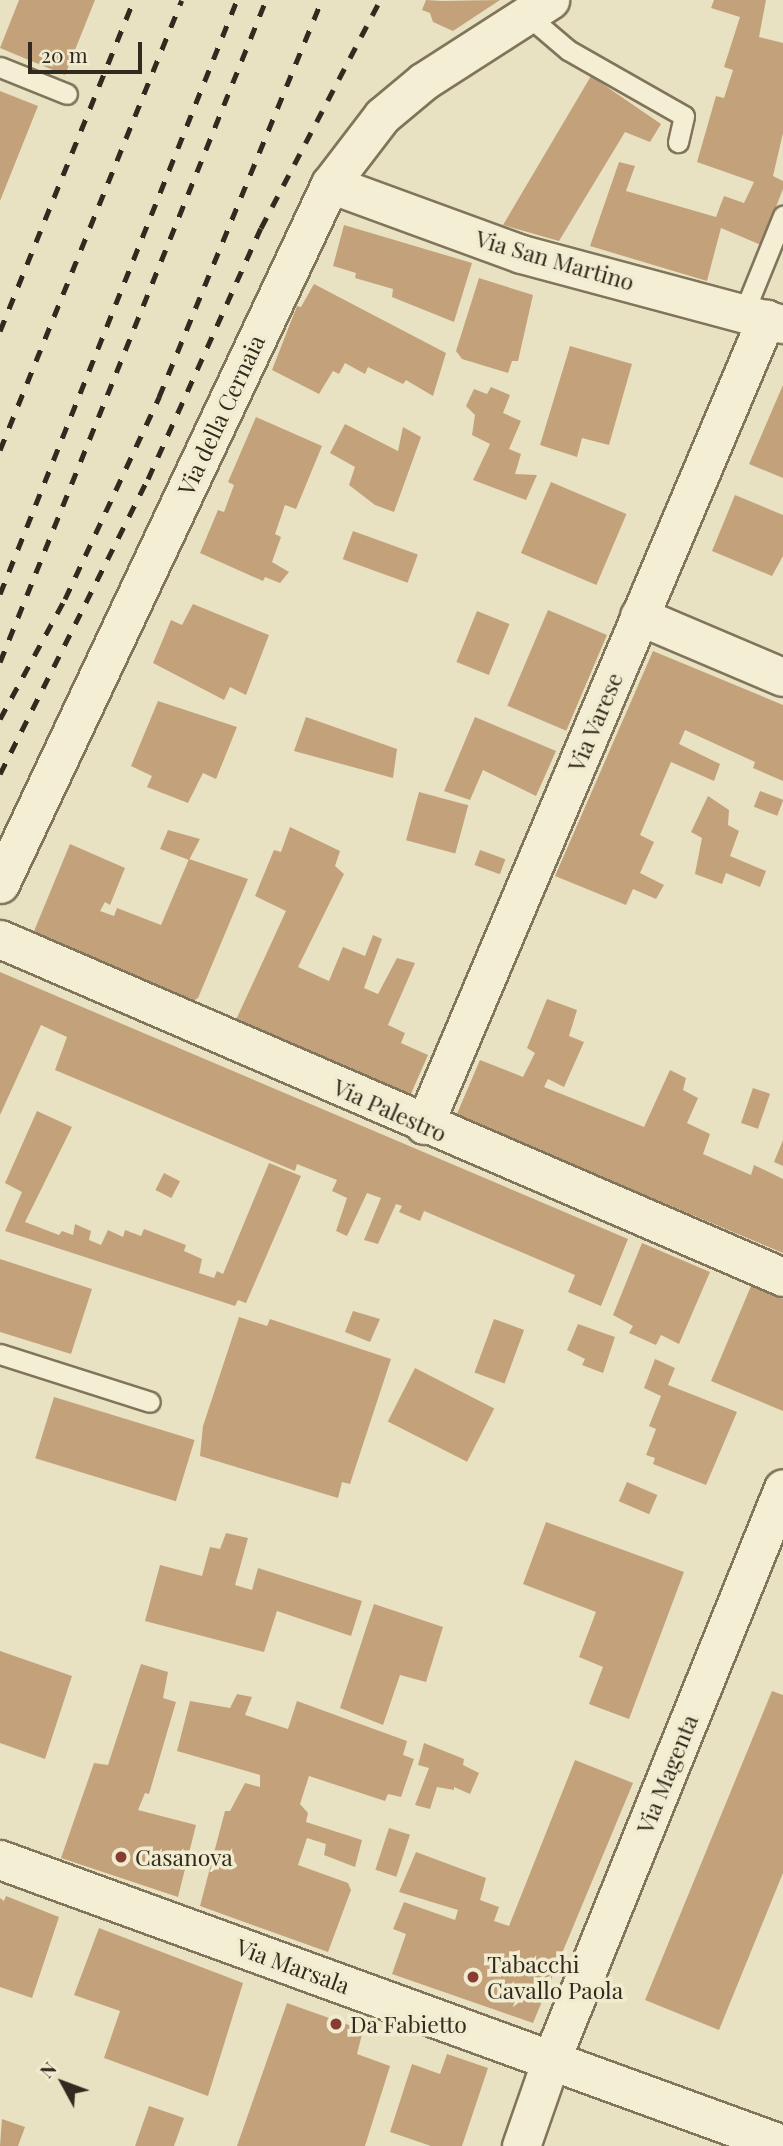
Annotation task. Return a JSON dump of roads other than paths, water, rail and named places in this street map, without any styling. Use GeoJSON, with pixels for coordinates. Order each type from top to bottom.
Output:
{"type":"FeatureCollection","features":[{"type":"Feature","properties":{"kind":"street","name":"Via della Cernaia"},"geometry":{"type":"LineString","coordinates":[[0,884],[330,184],[354,149],[393,107],[424,81],[538,8]]}},
{"type":"Feature","properties":{"kind":"street","name":"Via San Martino"},"geometry":{"type":"LineString","coordinates":[[330,184],[521,254],[764,318]]}},
{"type":"Feature","properties":{"kind":"street","name":"Via Varese"},"geometry":{"type":"LineString","coordinates":[[424,1125],[764,318]]}},
{"type":"Feature","properties":{"kind":"street"},"geometry":{"type":"LineString","coordinates":[[639,616],[783,677]]}},
{"type":"Feature","properties":{"kind":"street","name":"Via Palestro"},"geometry":{"type":"LineString","coordinates":[[0,939],[424,1125],[783,1277]]}},
{"type":"Feature","properties":{"kind":"street","name":"Via Magenta"},"geometry":{"type":"LineString","coordinates":[[521,2146],[551,2060],[783,1488]]}},
{"type":"Feature","properties":{"kind":"street","name":"Via Marsala"},"geometry":{"type":"LineString","coordinates":[[0,1860],[783,2145]]}},
{"type":"Feature","properties":{"kind":"lane","name":"Via della Cernaia"},"geometry":{"type":"LineString","coordinates":[[538,8],[568,50],[684,116],[678,142]]}},
{"type":"Feature","properties":{"kind":"lane"},"geometry":{"type":"LineString","coordinates":[[0,67],[67,94]]}},
{"type":"Feature","properties":{"kind":"lane"},"geometry":{"type":"LineString","coordinates":[[764,318],[783,216]]}},
{"type":"Feature","properties":{"kind":"lane"},"geometry":{"type":"LineString","coordinates":[[0,1354],[150,1402]]}},
{"type":"Feature","properties":{"kind":"railway"},"geometry":{"type":"LineString","coordinates":[[0,331],[134,0]]}},
{"type":"Feature","properties":{"kind":"railway"},"geometry":{"type":"LineString","coordinates":[[0,450],[182,0]]}},
{"type":"Feature","properties":{"kind":"railway"},"geometry":{"type":"LineString","coordinates":[[0,594],[237,0]]}},
{"type":"Feature","properties":{"kind":"railway"},"geometry":{"type":"LineString","coordinates":[[0,662],[266,0]]}},
{"type":"Feature","properties":{"kind":"railway"},"geometry":{"type":"LineString","coordinates":[[0,719],[65,599],[159,397],[322,0]]}},
{"type":"Feature","properties":{"kind":"railway"},"geometry":{"type":"LineString","coordinates":[[0,774],[148,479],[261,228],[380,0]]}},
{"type":"Feature","properties":{"kind":"place","name":"Casanova"},"geometry":{"type":"Point","coordinates":[121,1857]}},
{"type":"Feature","properties":{"kind":"place","name":"Tabacchi Cavallo Paola"},"geometry":{"type":"Point","coordinates":[473,1977]}},
{"type":"Feature","properties":{"kind":"place","name":"Da Fabietto"},"geometry":{"type":"Point","coordinates":[336,2024]}}]}
